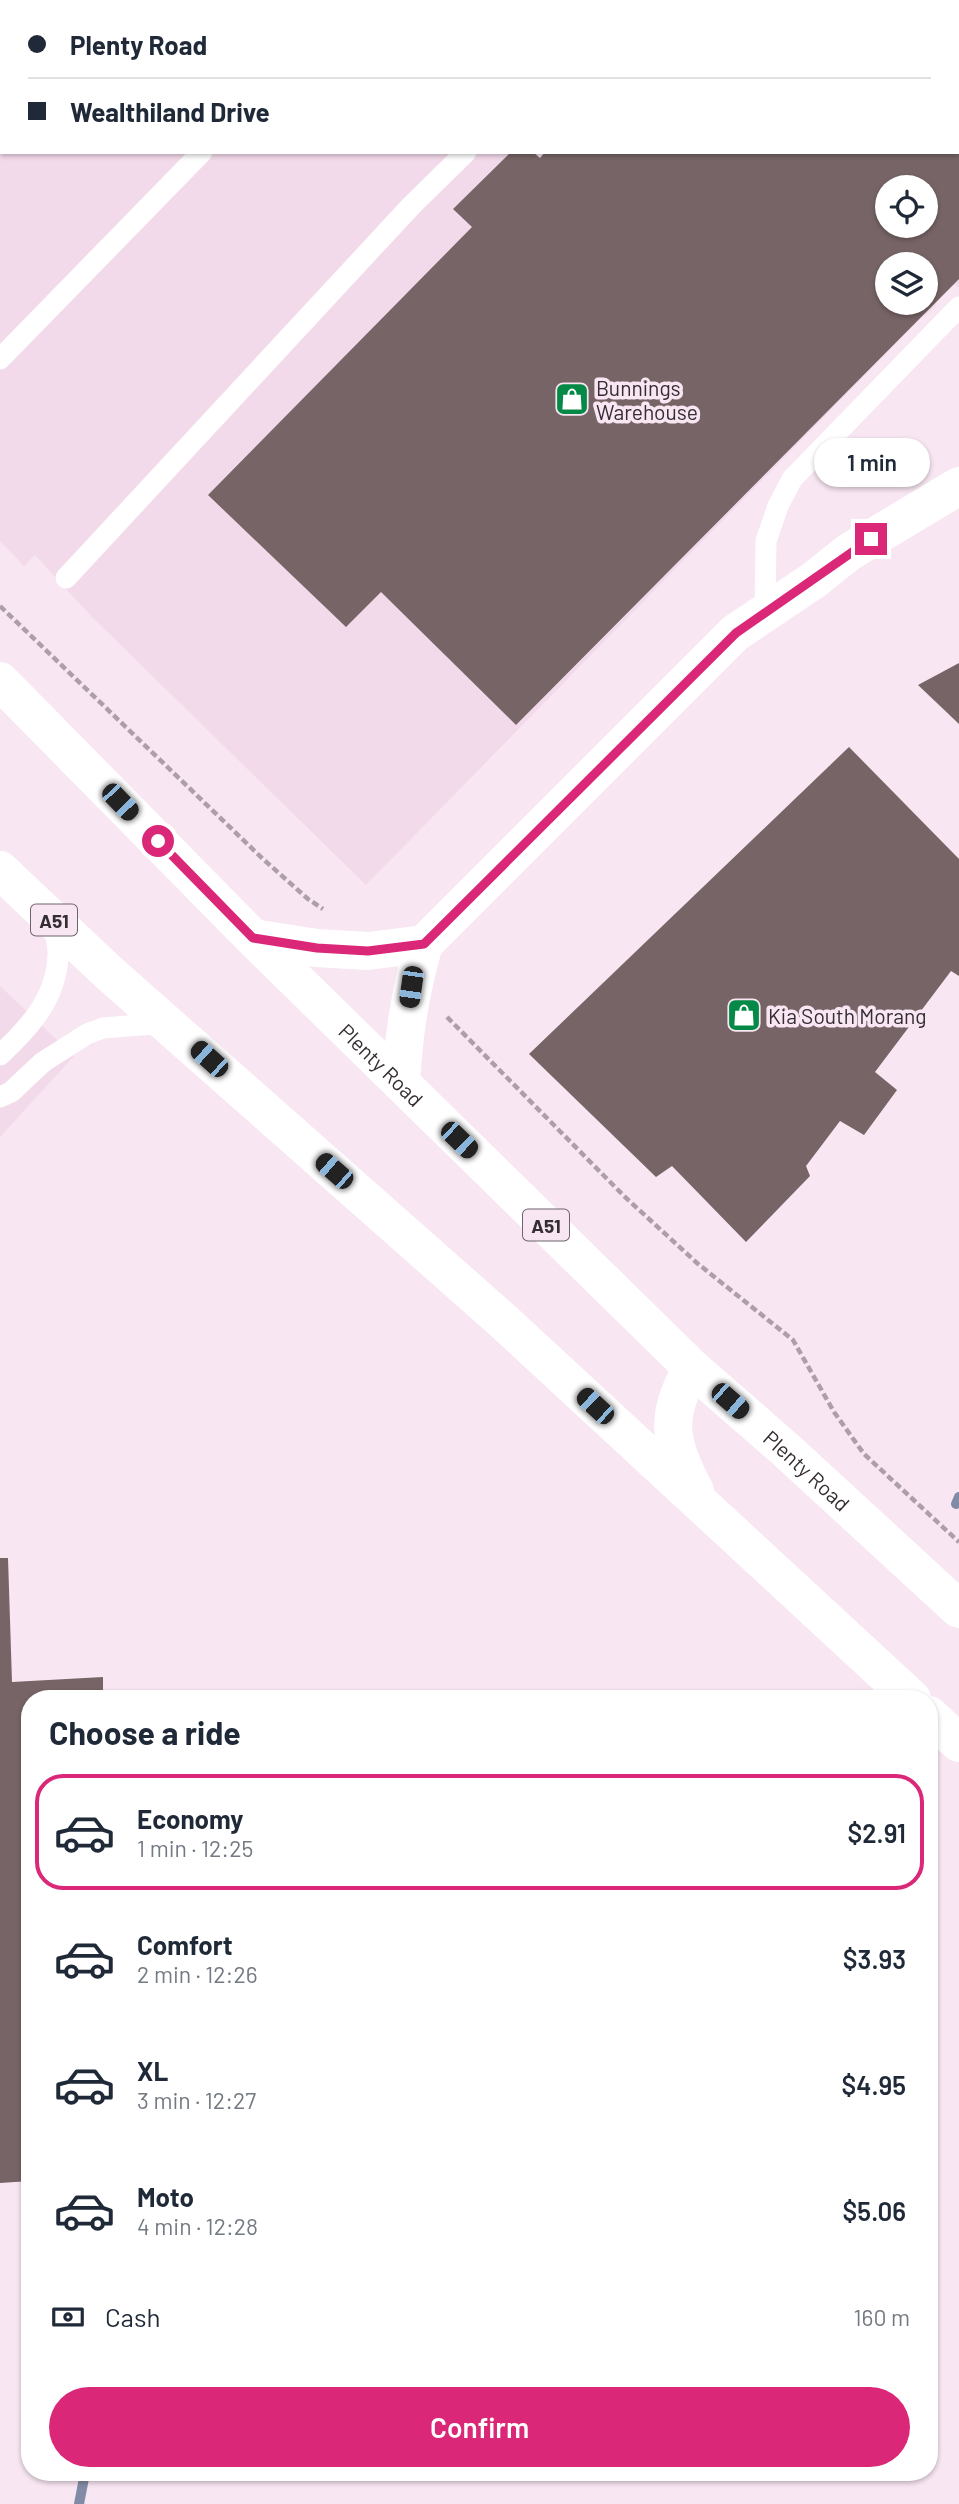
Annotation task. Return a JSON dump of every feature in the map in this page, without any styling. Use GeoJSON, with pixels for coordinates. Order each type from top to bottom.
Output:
{"type":"FeatureCollection","features":[{"type":"Feature","properties":{"kind":"main road"},"geometry":{"type":"LineString","coordinates":[[401,1083],[411,987],[424,944],[736,633],[814,580],[849,552],[959,486]]}},
{"type":"Feature","properties":{"kind":"main road","name":"Plenty Road"},"geometry":{"type":"LineString","coordinates":[[0,681],[253,938],[692,1368],[959,1608]]}},
{"type":"Feature","properties":{"kind":"main road","name":"A51"},"geometry":{"type":"LineString","coordinates":[[0,870],[108,972],[502,1320],[902,1690]]}},
{"type":"Feature","properties":{"kind":"main road"},"geometry":{"type":"LineString","coordinates":[[253,938],[317,948],[368,951],[424,944]]}},
{"type":"Feature","properties":{"kind":"main road"},"geometry":{"type":"LineString","coordinates":[[692,1368],[675,1402],[673,1433],[678,1455],[702,1505]]}},
{"type":"Feature","properties":{"kind":"main road"},"geometry":{"type":"LineString","coordinates":[[938,1723],[959,1743]]}},
{"type":"Feature","properties":{"kind":"lane"},"geometry":{"type":"LineString","coordinates":[[0,359],[200,154]]}},
{"type":"Feature","properties":{"kind":"lane"},"geometry":{"type":"LineString","coordinates":[[66,578],[392,226],[464,154]]}},
{"type":"Feature","properties":{"kind":"lane"},"geometry":{"type":"LineString","coordinates":[[765,613],[766,541],[778,506],[792,479],[959,307]]}},
{"type":"Feature","properties":{"kind":"lane"},"geometry":{"type":"LineString","coordinates":[[0,1055],[30,1027],[51,989],[58,955],[52,918]]}},
{"type":"Feature","properties":{"kind":"lane"},"geometry":{"type":"LineString","coordinates":[[0,1097],[10,1092],[43,1062],[88,1034],[103,1028],[167,1022]]}},
{"type":"Feature","properties":{"kind":"path"},"geometry":{"type":"LineString","coordinates":[[0,606],[263,859],[308,899],[332,914]]}},
{"type":"Feature","properties":{"kind":"path"},"geometry":{"type":"LineString","coordinates":[[439,1010],[625,1197],[698,1263],[793,1340],[834,1412],[864,1454],[959,1542]]}},
{"type":"Feature","properties":{"kind":"shaded area"},"geometry":{"type":"Polygon","coordinates":[[[0,154],[959,154],[959,288],[954,284],[938,300],[938,252],[875,252],[875,315],[924,315],[366,885],[91,616],[35,555],[24,566],[0,541],[0,154]]]}},
{"type":"Feature","properties":{"kind":"shaded area"},"geometry":{"type":"Polygon","coordinates":[[[0,986],[74,1056],[0,1137],[0,986]]]}},
{"type":"Feature","properties":{"kind":"building","name":"Bunnings Warehouse"},"geometry":{"type":"Polygon","coordinates":[[[509,154],[535,154],[540,158],[543,154],[959,154],[959,279],[938,300],[938,252],[875,252],[875,315],[923,315],[516,725],[381,592],[346,627],[208,495],[472,227],[453,209],[509,154]]]}},
{"type":"Feature","properties":{"kind":"building"},"geometry":{"type":"Polygon","coordinates":[[[959,663],[959,724],[918,685],[959,663]]]}},
{"type":"Feature","properties":{"kind":"building","name":"Kia South Morang"},"geometry":{"type":"Polygon","coordinates":[[[849,747],[959,859],[959,976],[951,971],[875,1072],[897,1090],[864,1135],[840,1121],[806,1166],[810,1176],[746,1242],[672,1166],[656,1177],[529,1054],[849,747]]]}},
{"type":"Feature","properties":{"kind":"building"},"geometry":{"type":"Polygon","coordinates":[[[0,1558],[8,1558],[12,1682],[103,1677],[103,1690],[21,1690],[21,2182],[0,2183],[0,1558]]]}},
{"type":"Feature","properties":{"kind":"waterway"},"geometry":{"type":"LineString","coordinates":[[956,1504],[959,1497]]}},
{"type":"Feature","properties":{"kind":"waterway"},"geometry":{"type":"LineString","coordinates":[[79,2504],[83,2481]]}},
{"type":"Feature","properties":{"kind":"place","name":"Bunnings Warehouse"},"geometry":{"type":"Point","coordinates":[572,399]}},
{"type":"Feature","properties":{"kind":"place","name":"Kia South Morang"},"geometry":{"type":"Point","coordinates":[744,1015]}},
{"type":"Feature","properties":{"kind":"route"},"geometry":{"type":"LineString","coordinates":[[158,841],[253,938],[317,948],[368,951],[424,944],[736,633],[871,539]]}}]}
